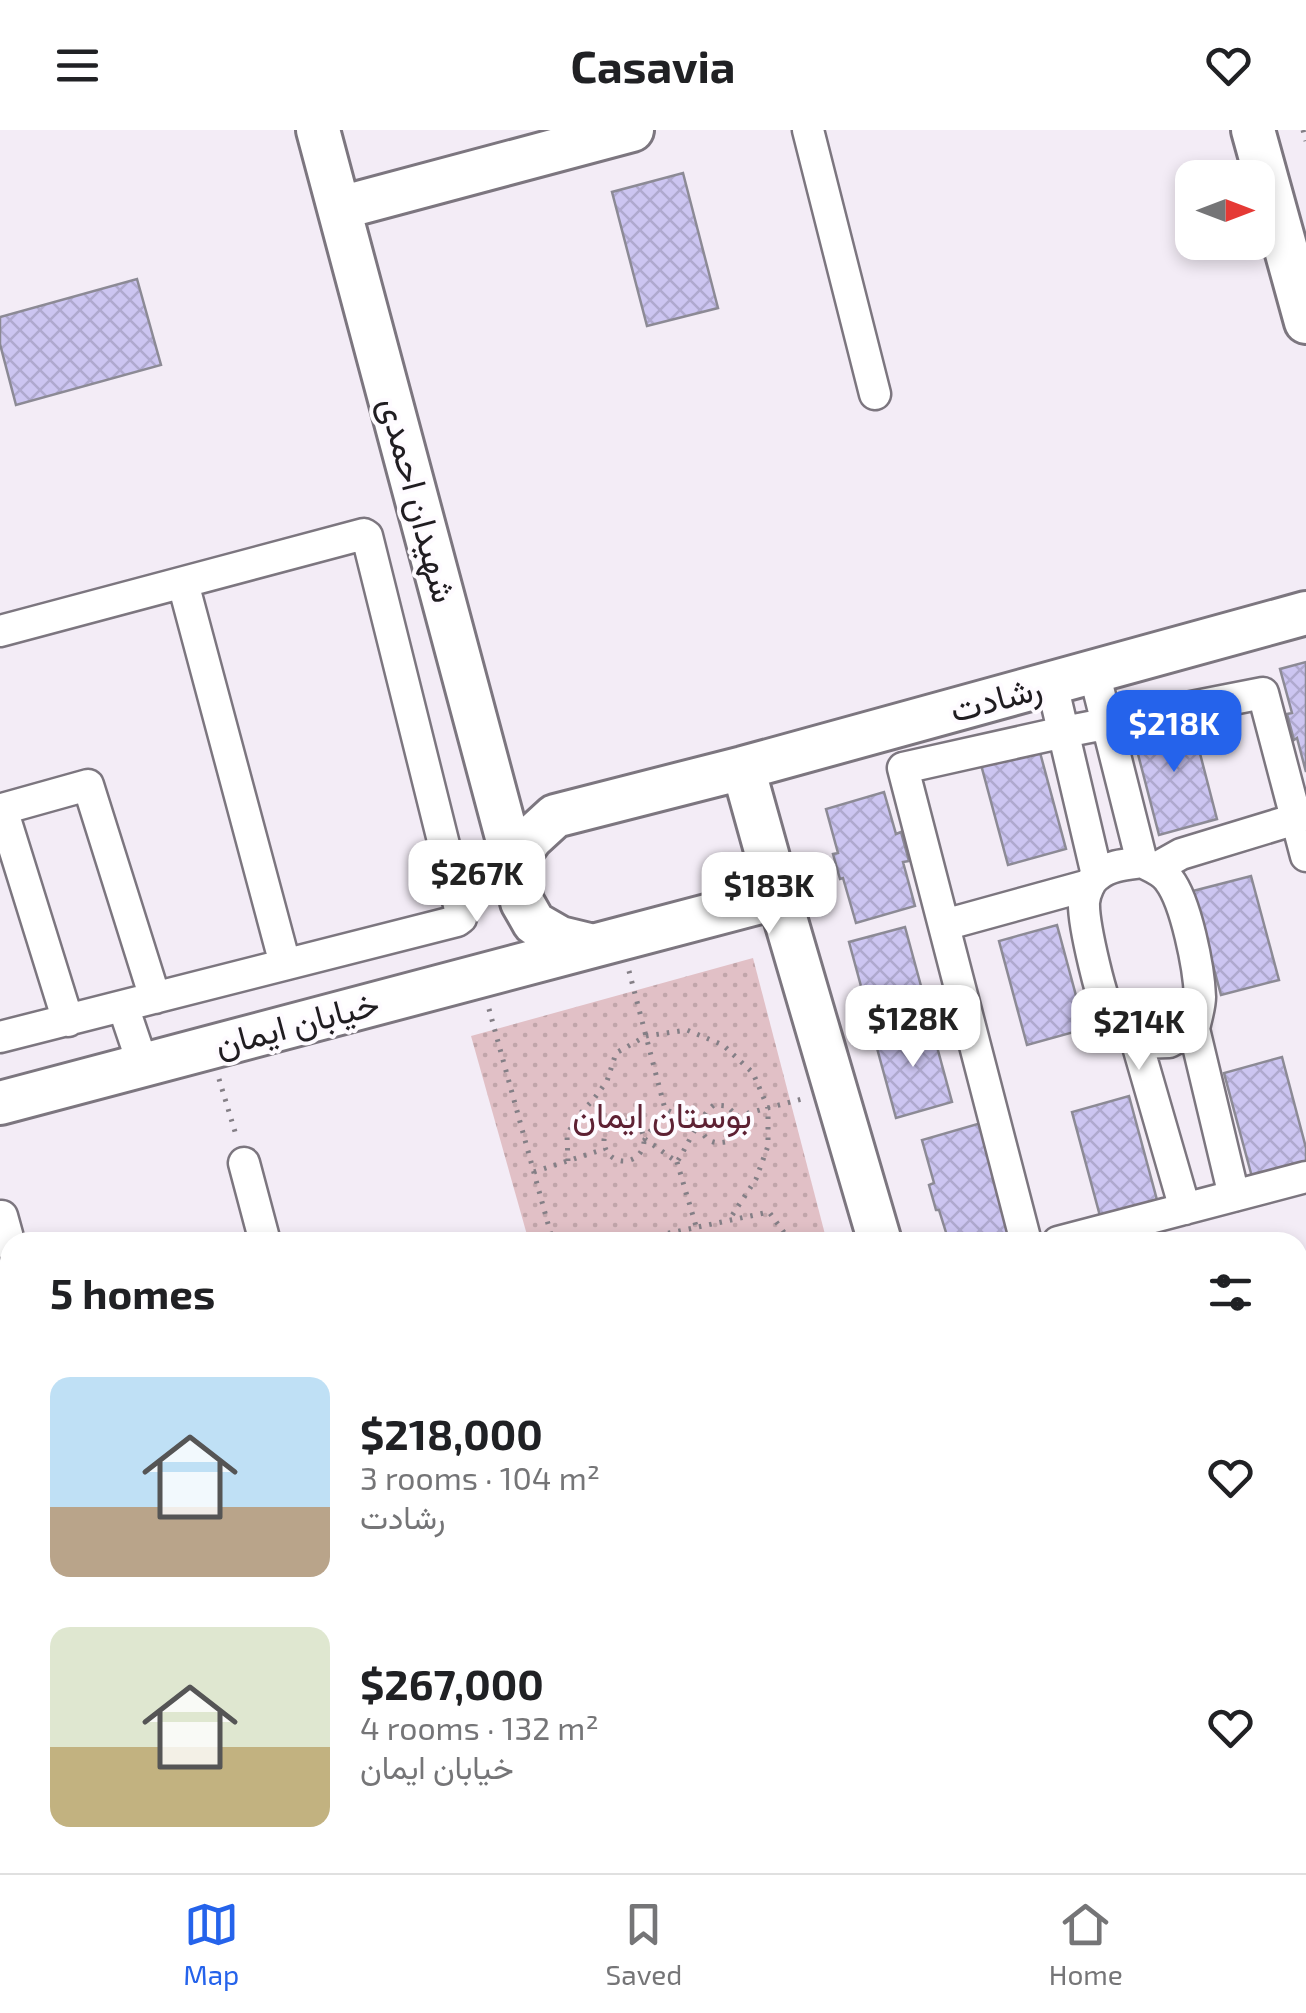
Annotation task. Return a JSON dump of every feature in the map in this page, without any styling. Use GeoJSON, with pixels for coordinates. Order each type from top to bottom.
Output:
{"type":"FeatureCollection","features":[{"type":"Feature","properties":{"kind":"street","name":"شهیدان احمدی"},"geometry":{"type":"LineString","coordinates":[[318,130],[519,886]]}},
{"type":"Feature","properties":{"kind":"street"},"geometry":{"type":"LineString","coordinates":[[340,208],[632,130]]}},
{"type":"Feature","properties":{"kind":"street"},"geometry":{"type":"LineString","coordinates":[[808,130],[875,394]]}},
{"type":"Feature","properties":{"kind":"street"},"geometry":{"type":"LineString","coordinates":[[1253,130],[1306,322]]}},
{"type":"Feature","properties":{"kind":"street"},"geometry":{"type":"LineString","coordinates":[[0,631],[367,536],[461,918],[0,1037]]}},
{"type":"Feature","properties":{"kind":"street"},"geometry":{"type":"LineString","coordinates":[[183,583],[285,964]]}},
{"type":"Feature","properties":{"kind":"street","name":"رشادت"},"geometry":{"type":"LineString","coordinates":[[479,975],[509,942],[521,852],[530,838],[555,816],[1306,612]]}},
{"type":"Feature","properties":{"kind":"street"},"geometry":{"type":"LineString","coordinates":[[1094,672],[1149,865],[1168,878],[1178,896],[1194,953],[1200,1000],[1194,1029],[1234,1196]]}},
{"type":"Feature","properties":{"kind":"street"},"geometry":{"type":"LineString","coordinates":[[1052,684],[1093,880],[1084,902],[1094,966],[1112,1021],[1137,1043],[1185,1209]]}},
{"type":"Feature","properties":{"kind":"street"},"geometry":{"type":"LineString","coordinates":[[1023,1232],[903,768],[1263,693],[1306,856]]}},
{"type":"Feature","properties":{"kind":"street"},"geometry":{"type":"LineString","coordinates":[[743,768],[877,1232]]}},
{"type":"Feature","properties":{"kind":"street"},"geometry":{"type":"LineString","coordinates":[[68,1020],[2,809],[88,784],[155,998]]}},
{"type":"Feature","properties":{"kind":"street"},"geometry":{"type":"LineString","coordinates":[[944,926],[1093,880],[1121,864],[1149,865],[1296,819]]}},
{"type":"Feature","properties":{"kind":"street"},"geometry":{"type":"LineString","coordinates":[[519,886],[534,923],[560,938],[607,942]]}},
{"type":"Feature","properties":{"kind":"street","name":"خیابان ایمان"},"geometry":{"type":"LineString","coordinates":[[0,1103],[779,897]]}},
{"type":"Feature","properties":{"kind":"street"},"geometry":{"type":"LineString","coordinates":[[124,1006],[143,1064]]}},
{"type":"Feature","properties":{"kind":"street"},"geometry":{"type":"LineString","coordinates":[[1137,1043],[1169,1042],[1194,1029]]}},
{"type":"Feature","properties":{"kind":"street"},"geometry":{"type":"LineString","coordinates":[[244,1163],[262,1232]]}},
{"type":"Feature","properties":{"kind":"street"},"geometry":{"type":"LineString","coordinates":[[1096,1232],[1306,1176]]}},
{"type":"Feature","properties":{"kind":"path"},"geometry":{"type":"LineString","coordinates":[[1303,130],[1306,141]]}},
{"type":"Feature","properties":{"kind":"path"},"geometry":{"type":"LineString","coordinates":[[607,942],[646,1036],[665,1109],[699,1126],[705,1139],[717,1144],[730,1141],[738,1130],[737,1116],[727,1106],[714,1105],[702,1113],[699,1126],[678,1162]]}},
{"type":"Feature","properties":{"kind":"path"},"geometry":{"type":"LineString","coordinates":[[479,975],[550,1232]]}},
{"type":"Feature","properties":{"kind":"path"},"geometry":{"type":"LineString","coordinates":[[568,1160],[568,1136],[575,1118],[607,1081],[616,1054],[646,1036],[688,1030],[723,1045],[753,1073],[768,1108],[768,1146],[756,1179],[729,1220]]}},
{"type":"Feature","properties":{"kind":"path"},"geometry":{"type":"LineString","coordinates":[[210,1047],[244,1163]]}},
{"type":"Feature","properties":{"kind":"path"},"geometry":{"type":"LineString","coordinates":[[737,1116],[835,1090]]}},
{"type":"Feature","properties":{"kind":"path"},"geometry":{"type":"LineString","coordinates":[[665,1109],[644,1139],[640,1153],[629,1161],[614,1159],[604,1149],[604,1134],[612,1123],[626,1120],[639,1126],[644,1139],[678,1162],[697,1227]]}},
{"type":"Feature","properties":{"kind":"path"},"geometry":{"type":"LineString","coordinates":[[534,1172],[604,1149]]}},
{"type":"Feature","properties":{"kind":"path"},"geometry":{"type":"LineString","coordinates":[[674,1232],[769,1212],[784,1232]]}},
{"type":"Feature","properties":{"kind":"green space","name":"بوستان ایمان"},"geometry":{"type":"Polygon","coordinates":[[[753,958],[824,1232],[526,1232],[471,1036],[753,958]]]}},
{"type":"Feature","properties":{"kind":"building"},"geometry":{"type":"Polygon","coordinates":[[[683,173],[718,308],[647,326],[612,192],[683,173]]]}},
{"type":"Feature","properties":{"kind":"building"},"geometry":{"type":"Polygon","coordinates":[[[137,279],[161,365],[16,405],[0,344],[0,317],[137,279]]]}},
{"type":"Feature","properties":{"kind":"building"},"geometry":{"type":"Polygon","coordinates":[[[1306,662],[1306,772],[1287,714],[1292,713],[1280,669],[1306,662]]]}},
{"type":"Feature","properties":{"kind":"building"},"geometry":{"type":"Polygon","coordinates":[[[1190,715],[1217,819],[1159,835],[1132,731],[1190,715]]]}},
{"type":"Feature","properties":{"kind":"building"},"geometry":{"type":"Polygon","coordinates":[[[1038,745],[1066,849],[1008,865],[980,761],[1038,745]]]}},
{"type":"Feature","properties":{"kind":"building"},"geometry":{"type":"Polygon","coordinates":[[[884,792],[896,834],[901,832],[909,861],[903,862],[915,906],[856,923],[833,854],[838,853],[826,809],[884,792]]]}},
{"type":"Feature","properties":{"kind":"building"},"geometry":{"type":"Polygon","coordinates":[[[1251,876],[1279,980],[1221,995],[1193,891],[1251,876]]]}},
{"type":"Feature","properties":{"kind":"building"},"geometry":{"type":"Polygon","coordinates":[[[1057,925],[1085,1029],[1027,1045],[999,941],[1057,925]]]}},
{"type":"Feature","properties":{"kind":"building"},"geometry":{"type":"Polygon","coordinates":[[[905,927],[927,1008],[871,1023],[849,942],[905,927]]]}},
{"type":"Feature","properties":{"kind":"building"},"geometry":{"type":"Polygon","coordinates":[[[930,1021],[952,1102],[896,1118],[874,1037],[930,1021]]]}},
{"type":"Feature","properties":{"kind":"building"},"geometry":{"type":"Polygon","coordinates":[[[1282,1057],[1306,1148],[1306,1162],[1252,1177],[1224,1073],[1282,1057]]]}},
{"type":"Feature","properties":{"kind":"building"},"geometry":{"type":"Polygon","coordinates":[[[1129,1096],[1157,1200],[1100,1216],[1072,1112],[1129,1096]]]}},
{"type":"Feature","properties":{"kind":"building"},"geometry":{"type":"Polygon","coordinates":[[[981,1123],[1010,1232],[946,1232],[929,1185],[934,1183],[922,1140],[981,1123]]]}}]}
